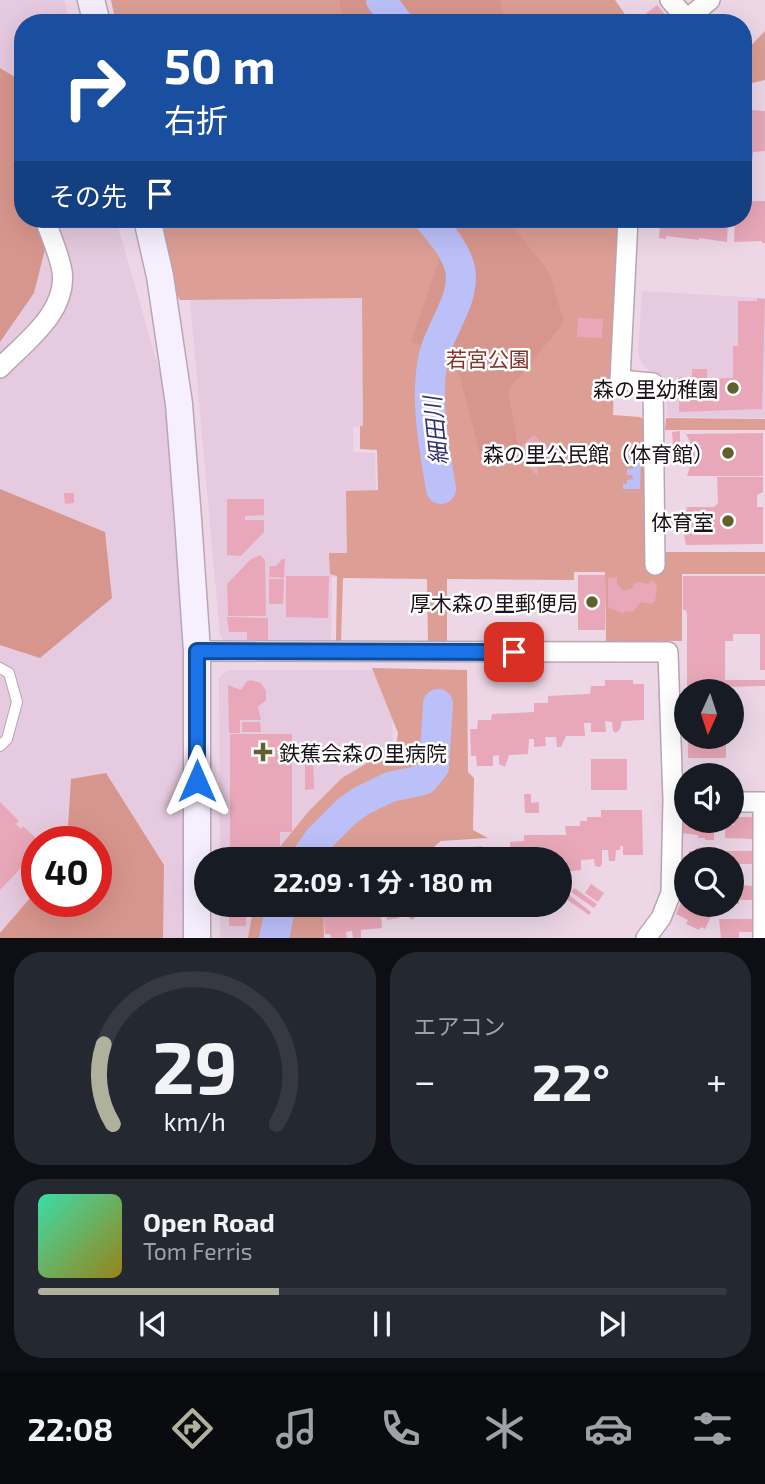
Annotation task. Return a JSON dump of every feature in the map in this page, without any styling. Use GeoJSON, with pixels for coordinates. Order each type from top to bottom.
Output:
{"type":"FeatureCollection","features":[{"type":"Feature","properties":{"kind":"street"},"geometry":{"type":"LineString","coordinates":[[693,14],[710,0]]}},
{"type":"Feature","properties":{"kind":"street"},"geometry":{"type":"LineString","coordinates":[[0,368],[49,317],[57,305],[62,272],[48,228]]}},
{"type":"Feature","properties":{"kind":"street"},"geometry":{"type":"LineString","coordinates":[[149,228],[160,276],[179,404],[197,651],[197,938]]}},
{"type":"Feature","properties":{"kind":"street"},"geometry":{"type":"LineString","coordinates":[[628,228],[620,380],[653,383],[655,565]]}},
{"type":"Feature","properties":{"kind":"street"},"geometry":{"type":"LineString","coordinates":[[197,651],[668,652],[676,763]]}},
{"type":"Feature","properties":{"kind":"street"},"geometry":{"type":"LineString","coordinates":[[744,802],[763,802],[763,938]]}},
{"type":"Feature","properties":{"kind":"street"},"geometry":{"type":"LineString","coordinates":[[646,938],[661,918],[671,894],[676,833]]}},
{"type":"Feature","properties":{"kind":"lane"},"geometry":{"type":"LineString","coordinates":[[0,668],[9,673],[17,702],[7,739],[0,746]]}},
{"type":"Feature","properties":{"kind":"shaded area"},"geometry":{"type":"Polygon","coordinates":[[[0,0],[64,0],[68,14],[14,14],[14,228],[119,228],[172,416],[187,655],[188,938],[0,938],[0,0]]]}},
{"type":"Feature","properties":{"kind":"shaded area"},"geometry":{"type":"Polygon","coordinates":[[[642,291],[765,298],[765,418],[667,417],[667,394],[638,355],[642,291]]]}},
{"type":"Feature","properties":{"kind":"shaded area"},"geometry":{"type":"Polygon","coordinates":[[[362,298],[363,426],[353,427],[353,452],[375,453],[376,490],[347,491],[347,576],[332,577],[331,643],[227,644],[220,636],[190,300],[362,298]]]}},
{"type":"Feature","properties":{"kind":"shaded area"},"geometry":{"type":"Polygon","coordinates":[[[228,670],[373,670],[392,712],[393,751],[293,847],[220,847],[219,678],[228,670]]]}},
{"type":"Feature","properties":{"kind":"shaded area"},"geometry":{"type":"Polygon","coordinates":[[[220,917],[256,917],[253,938],[220,938],[220,917]]]}},
{"type":"Feature","properties":{"kind":"green space"},"geometry":{"type":"Polygon","coordinates":[[[111,0],[615,0],[625,14],[114,14],[111,0]]]}},
{"type":"Feature","properties":{"kind":"green space"},"geometry":{"type":"Polygon","coordinates":[[[339,0],[501,0],[503,14],[342,14],[339,0]]]}},
{"type":"Feature","properties":{"kind":"green space"},"geometry":{"type":"Polygon","coordinates":[[[765,31],[765,80],[752,83],[752,45],[765,31]]]}},
{"type":"Feature","properties":{"kind":"green space"},"geometry":{"type":"Polygon","coordinates":[[[0,68],[14,77],[14,228],[40,228],[45,249],[34,293],[0,342],[0,68]]]}},
{"type":"Feature","properties":{"kind":"green space","name":"若宮公園"},"geometry":{"type":"Polygon","coordinates":[[[160,228],[619,228],[613,415],[640,417],[645,420],[647,552],[765,552],[765,574],[682,574],[682,641],[606,641],[605,572],[574,572],[574,580],[447,579],[447,641],[428,641],[427,579],[343,578],[341,641],[336,641],[337,576],[330,574],[329,553],[347,553],[346,491],[378,490],[377,450],[360,449],[360,426],[363,426],[362,298],[180,300],[174,291],[160,228]]]}},
{"type":"Feature","properties":{"kind":"green space"},"geometry":{"type":"Polygon","coordinates":[[[450,228],[514,228],[549,272],[564,322],[508,391],[519,452],[480,453],[454,354],[411,342],[450,228]]]}},
{"type":"Feature","properties":{"kind":"green space"},"geometry":{"type":"Polygon","coordinates":[[[666,418],[765,419],[765,430],[665,430],[666,418]]]}},
{"type":"Feature","properties":{"kind":"green space"},"geometry":{"type":"Polygon","coordinates":[[[0,489],[105,532],[112,598],[40,658],[0,645],[0,489]]]}},
{"type":"Feature","properties":{"kind":"green space"},"geometry":{"type":"Polygon","coordinates":[[[372,668],[467,670],[468,772],[474,778],[473,830],[488,838],[441,841],[434,847],[280,847],[309,811],[342,778],[396,746],[398,733],[372,668]]]}},
{"type":"Feature","properties":{"kind":"green space"},"geometry":{"type":"Polygon","coordinates":[[[106,773],[164,865],[163,938],[0,938],[0,933],[21,909],[21,917],[112,917],[112,826],[68,826],[71,779],[106,773]]]}},
{"type":"Feature","properties":{"kind":"green space"},"geometry":{"type":"Polygon","coordinates":[[[252,917],[323,917],[324,938],[248,938],[252,917]]]}},
{"type":"Feature","properties":{"kind":"water"},"geometry":{"type":"Polygon","coordinates":[[[623,453],[641,454],[640,489],[623,489],[627,480],[633,479],[632,475],[627,475],[627,469],[633,469],[633,464],[623,459],[623,453]]]}},
{"type":"Feature","properties":{"kind":"building"},"geometry":{"type":"Polygon","coordinates":[[[657,5],[665,14],[646,14],[657,5]]]}},
{"type":"Feature","properties":{"kind":"building"},"geometry":{"type":"Polygon","coordinates":[[[752,110],[765,111],[765,151],[753,152],[752,162],[752,110]]]}},
{"type":"Feature","properties":{"kind":"building"},"geometry":{"type":"Polygon","coordinates":[[[752,201],[765,201],[765,243],[734,242],[735,228],[752,228],[752,201]]]}},
{"type":"Feature","properties":{"kind":"building"},"geometry":{"type":"Polygon","coordinates":[[[660,228],[728,228],[727,242],[666,236],[666,239],[659,238],[660,228]]]}},
{"type":"Feature","properties":{"kind":"building","name":"森の里幼稚園"},"geometry":{"type":"Polygon","coordinates":[[[757,298],[765,299],[762,409],[679,412],[679,377],[692,377],[692,369],[707,369],[707,379],[733,378],[733,346],[738,346],[738,301],[757,301],[757,298]]]}},
{"type":"Feature","properties":{"kind":"building"},"geometry":{"type":"Polygon","coordinates":[[[578,318],[603,319],[602,338],[577,337],[578,318]]]}},
{"type":"Feature","properties":{"kind":"building"},"geometry":{"type":"Polygon","coordinates":[[[680,431],[680,445],[673,445],[672,432],[680,431]]]}},
{"type":"Feature","properties":{"kind":"building","name":"森の里公民館（体育館）"},"geometry":{"type":"Polygon","coordinates":[[[763,433],[763,476],[687,476],[693,456],[686,434],[763,433]]]}},
{"type":"Feature","properties":{"kind":"building"},"geometry":{"type":"Polygon","coordinates":[[[533,435],[559,455],[536,456],[538,476],[515,453],[533,435]]]}},
{"type":"Feature","properties":{"kind":"building"},"geometry":{"type":"Polygon","coordinates":[[[717,477],[763,477],[763,492],[757,495],[757,507],[763,507],[763,544],[686,545],[682,525],[687,507],[714,507],[718,503],[717,477]]]}},
{"type":"Feature","properties":{"kind":"building"},"geometry":{"type":"Polygon","coordinates":[[[64,493],[74,493],[74,503],[65,504],[64,493]]]}},
{"type":"Feature","properties":{"kind":"building"},"geometry":{"type":"Polygon","coordinates":[[[227,499],[264,499],[264,515],[245,516],[245,520],[264,520],[264,532],[241,556],[227,555],[227,499]]]}},
{"type":"Feature","properties":{"kind":"building"},"geometry":{"type":"Polygon","coordinates":[[[260,555],[265,560],[266,616],[228,616],[227,584],[251,559],[260,555]]]}},
{"type":"Feature","properties":{"kind":"building"},"geometry":{"type":"Polygon","coordinates":[[[285,559],[284,578],[269,577],[270,566],[276,566],[285,559]]]}},
{"type":"Feature","properties":{"kind":"building","name":"厚木森の里郵便局"},"geometry":{"type":"Polygon","coordinates":[[[578,575],[605,575],[605,630],[578,630],[578,575]]]}},
{"type":"Feature","properties":{"kind":"building"},"geometry":{"type":"Polygon","coordinates":[[[286,576],[329,576],[328,618],[286,617],[286,576]]]}},
{"type":"Feature","properties":{"kind":"building"},"geometry":{"type":"Polygon","coordinates":[[[683,576],[765,576],[765,670],[760,670],[760,634],[733,634],[733,641],[725,641],[725,679],[687,679],[687,615],[686,610],[683,610],[683,576]]]}},
{"type":"Feature","properties":{"kind":"building"},"geometry":{"type":"Polygon","coordinates":[[[617,577],[617,583],[623,591],[633,588],[638,582],[648,584],[653,580],[657,587],[655,601],[650,604],[641,602],[633,612],[625,611],[624,614],[608,607],[608,578],[617,577]]]}},
{"type":"Feature","properties":{"kind":"building"},"geometry":{"type":"Polygon","coordinates":[[[269,579],[284,579],[283,604],[269,604],[269,579]]]}},
{"type":"Feature","properties":{"kind":"building"},"geometry":{"type":"Polygon","coordinates":[[[227,617],[268,618],[268,640],[247,640],[247,632],[229,632],[227,617]]]}},
{"type":"Feature","properties":{"kind":"building"},"geometry":{"type":"Polygon","coordinates":[[[250,680],[261,683],[266,691],[266,700],[258,707],[261,720],[240,720],[240,733],[229,733],[228,685],[241,690],[250,680]]]}},
{"type":"Feature","properties":{"kind":"building"},"geometry":{"type":"Polygon","coordinates":[[[605,680],[633,680],[633,684],[644,684],[644,720],[622,721],[616,733],[613,731],[612,722],[605,721],[606,732],[591,732],[591,723],[584,723],[585,736],[566,736],[561,747],[557,747],[556,737],[545,737],[546,746],[534,747],[534,739],[529,739],[528,754],[509,755],[505,767],[499,764],[499,755],[493,756],[493,766],[477,766],[476,756],[471,756],[470,729],[477,729],[478,720],[491,720],[492,714],[534,712],[534,703],[548,703],[548,696],[590,694],[591,686],[605,686],[605,680]]]}},
{"type":"Feature","properties":{"kind":"building"},"geometry":{"type":"Polygon","coordinates":[[[744,680],[765,680],[765,686],[744,687],[744,680]]]}},
{"type":"Feature","properties":{"kind":"building"},"geometry":{"type":"Polygon","coordinates":[[[242,722],[260,722],[261,732],[242,732],[242,722]]]}},
{"type":"Feature","properties":{"kind":"building"},"geometry":{"type":"Polygon","coordinates":[[[230,734],[292,734],[292,832],[280,832],[280,847],[230,847],[230,734]]]}},
{"type":"Feature","properties":{"kind":"building"},"geometry":{"type":"Polygon","coordinates":[[[688,749],[726,749],[726,758],[688,758],[688,749]]]}},
{"type":"Feature","properties":{"kind":"building"},"geometry":{"type":"Polygon","coordinates":[[[305,759],[313,759],[314,789],[305,790],[305,759]]]}},
{"type":"Feature","properties":{"kind":"building"},"geometry":{"type":"Polygon","coordinates":[[[591,759],[627,759],[627,790],[591,790],[591,759]]]}},
{"type":"Feature","properties":{"kind":"building"},"geometry":{"type":"Polygon","coordinates":[[[524,794],[531,794],[531,803],[539,802],[539,813],[525,813],[524,794]]]}},
{"type":"Feature","properties":{"kind":"building"},"geometry":{"type":"Polygon","coordinates":[[[0,802],[19,821],[16,824],[21,829],[21,868],[0,890],[0,802]]]}},
{"type":"Feature","properties":{"kind":"building"},"geometry":{"type":"Polygon","coordinates":[[[601,810],[642,810],[643,855],[623,855],[623,846],[620,846],[620,850],[616,850],[615,861],[609,861],[608,850],[602,850],[600,867],[595,866],[594,859],[581,860],[581,870],[572,871],[572,847],[510,847],[510,842],[524,841],[524,835],[566,835],[565,826],[580,826],[580,821],[587,821],[587,817],[601,817],[601,810]]]}},
{"type":"Feature","properties":{"kind":"building"},"geometry":{"type":"Polygon","coordinates":[[[744,817],[752,817],[753,839],[725,838],[725,833],[744,833],[744,817]]]}},
{"type":"Feature","properties":{"kind":"building"},"geometry":{"type":"Polygon","coordinates":[[[682,833],[714,833],[714,840],[698,838],[698,835],[682,833]]]}},
{"type":"Feature","properties":{"kind":"building"},"geometry":{"type":"Polygon","coordinates":[[[744,851],[752,851],[752,864],[744,864],[744,851]]]}},
{"type":"Feature","properties":{"kind":"building"},"geometry":{"type":"Polygon","coordinates":[[[591,884],[604,893],[598,902],[585,893],[591,884]]]}},
{"type":"Feature","properties":{"kind":"building"},"geometry":{"type":"Polygon","coordinates":[[[744,885],[753,886],[752,900],[744,900],[744,885]]]}},
{"type":"Feature","properties":{"kind":"building"},"geometry":{"type":"Polygon","coordinates":[[[574,888],[597,904],[594,908],[572,891],[574,888]]]}},
{"type":"Feature","properties":{"kind":"building"},"geometry":{"type":"Polygon","coordinates":[[[572,897],[591,912],[589,915],[572,903],[572,897]]]}},
{"type":"Feature","properties":{"kind":"building"},"geometry":{"type":"Polygon","coordinates":[[[229,917],[246,917],[246,926],[229,926],[229,917]]]}},
{"type":"Feature","properties":{"kind":"building"},"geometry":{"type":"Polygon","coordinates":[[[324,917],[381,917],[382,928],[361,930],[361,938],[353,938],[352,931],[346,932],[347,938],[331,938],[330,934],[325,934],[324,917]]]}},
{"type":"Feature","properties":{"kind":"building"},"geometry":{"type":"Polygon","coordinates":[[[682,917],[711,917],[705,929],[701,927],[699,930],[686,924],[688,920],[682,917]]]}},
{"type":"Feature","properties":{"kind":"building"},"geometry":{"type":"Polygon","coordinates":[[[719,919],[752,919],[752,932],[739,932],[739,938],[721,938],[719,919]]]}},
{"type":"Feature","properties":{"kind":"waterway","name":"細田川"},"geometry":{"type":"LineString","coordinates":[[381,0],[391,14]]}},
{"type":"Feature","properties":{"kind":"waterway","name":"細田川"},"geometry":{"type":"LineString","coordinates":[[436,228],[455,255],[461,280],[456,302],[437,344],[431,371],[431,422],[441,489]]}},
{"type":"Feature","properties":{"kind":"waterway","name":"細田川"},"geometry":{"type":"LineString","coordinates":[[313,847],[347,811],[361,801],[390,787],[423,780],[434,767],[438,704]]}},
{"type":"Feature","properties":{"kind":"waterway","name":"細田川"},"geometry":{"type":"LineString","coordinates":[[274,938],[278,917]]}},
{"type":"Feature","properties":{"kind":"place","name":"森の里幼稚園"},"geometry":{"type":"Point","coordinates":[733,388]}},
{"type":"Feature","properties":{"kind":"place","name":"森の里公民館（体育館）"},"geometry":{"type":"Point","coordinates":[728,453]}},
{"type":"Feature","properties":{"kind":"place","name":"体育室"},"geometry":{"type":"Point","coordinates":[728,521]}},
{"type":"Feature","properties":{"kind":"place","name":"厚木森の里郵便局"},"geometry":{"type":"Point","coordinates":[592,602]}},
{"type":"Feature","properties":{"kind":"place","name":"鉄蕉会森の里病院"},"geometry":{"type":"Point","coordinates":[263,752]}},
{"type":"Feature","properties":{"kind":"route"},"geometry":{"type":"LineString","coordinates":[[197,781],[197,651],[514,652]]}}]}
